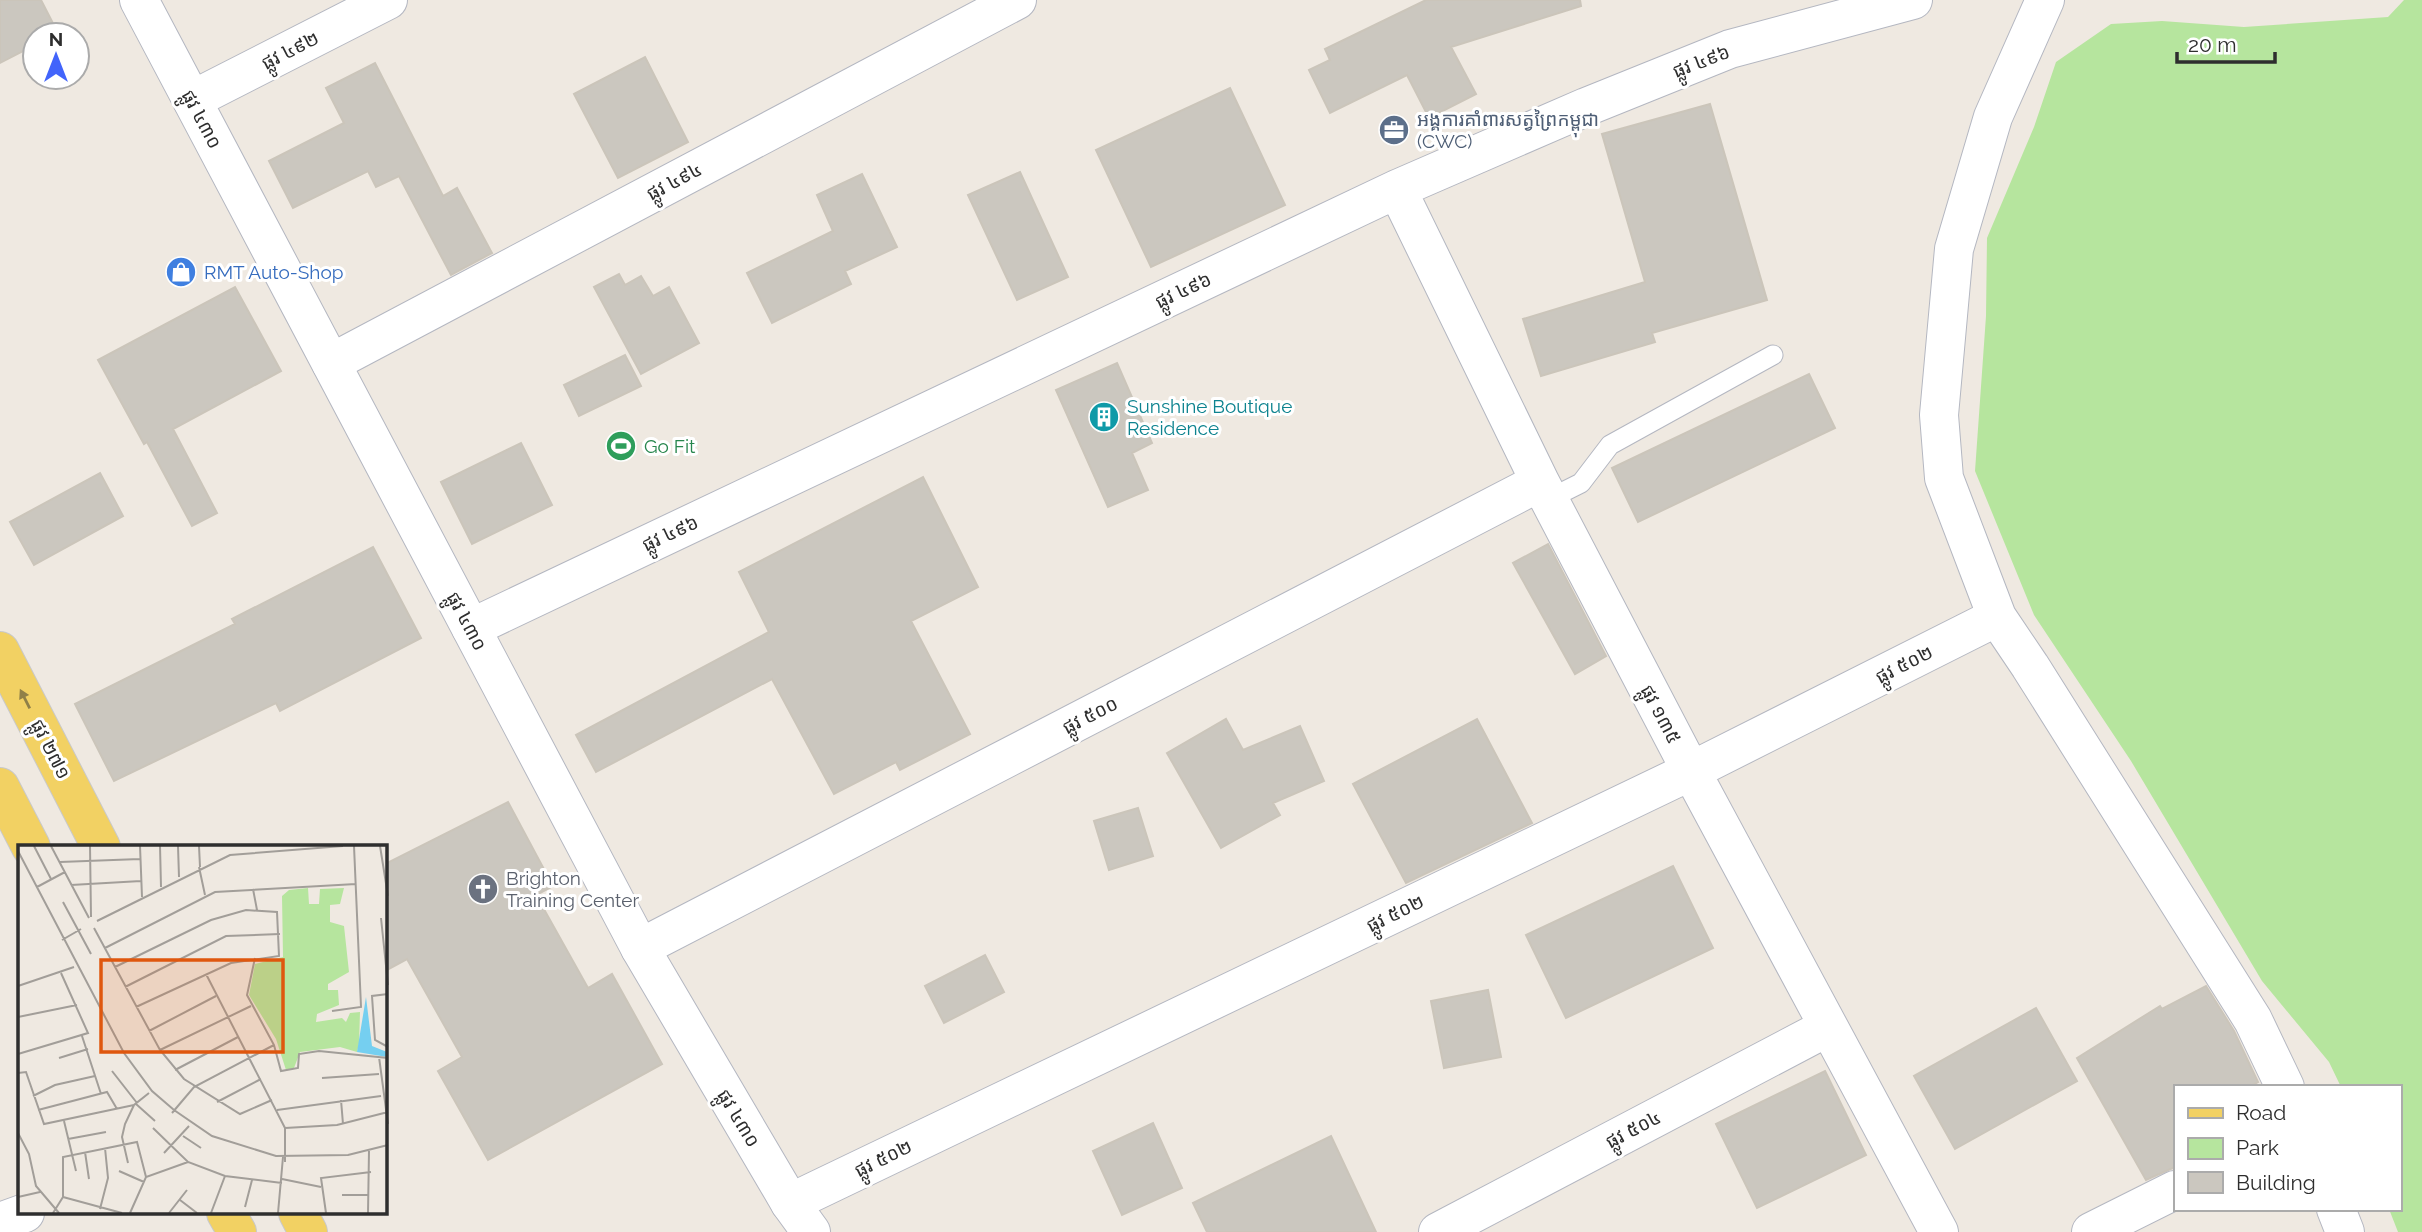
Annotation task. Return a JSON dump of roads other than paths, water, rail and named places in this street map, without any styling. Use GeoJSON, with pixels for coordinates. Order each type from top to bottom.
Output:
{"type":"FeatureCollection","features":[{"type":"Feature","properties":{"kind":"main road","name":"ផ្លូវ ២៧១"},"geometry":{"type":"LineString","coordinates":[[0,651],[100,845]]}},
{"type":"Feature","properties":{"kind":"main road"},"geometry":{"type":"LineString","coordinates":[[0,787],[30,845]]}},
{"type":"Feature","properties":{"kind":"main road"},"geometry":{"type":"LineString","coordinates":[[227,1214],[237,1232]]}},
{"type":"Feature","properties":{"kind":"main road"},"geometry":{"type":"LineString","coordinates":[[299,1214],[308,1232]]}},
{"type":"Feature","properties":{"kind":"street","name":"ផ្លូវ ៤៣០"},"geometry":{"type":"LineString","coordinates":[[139,0],[640,948],[800,1218]]}},
{"type":"Feature","properties":{"kind":"street","name":"ផ្លូវ ៤៩២"},"geometry":{"type":"LineString","coordinates":[[192,100],[388,0]]}},
{"type":"Feature","properties":{"kind":"street","name":"ផ្លូវ ៤៩៤"},"geometry":{"type":"LineString","coordinates":[[331,363],[1017,0]]}},
{"type":"Feature","properties":{"kind":"street","name":"ផ្លូវ ៤៩៦"},"geometry":{"type":"LineString","coordinates":[[471,628],[1397,189],[1586,107],[1730,49],[1913,0]]}},
{"type":"Feature","properties":{"kind":"street"},"geometry":{"type":"LineString","coordinates":[[2045,0],[1993,117],[1954,249],[1939,415],[1944,478],[1997,617],[2253,1020],[2284,1085]]}},
{"type":"Feature","properties":{"kind":"street","name":"ផ្លូវ ១៣៥"},"geometry":{"type":"LineString","coordinates":[[1397,189],[1544,490],[1939,1232]]}},
{"type":"Feature","properties":{"kind":"street","name":"ផ្លូវ ៥០០"},"geometry":{"type":"LineString","coordinates":[[640,948],[1544,490]]}},
{"type":"Feature","properties":{"kind":"street","name":"ផ្លូវ ៥០២"},"geometry":{"type":"LineString","coordinates":[[800,1218],[1997,617]]}},
{"type":"Feature","properties":{"kind":"street","name":"ផ្លូវ ៥០៤"},"geometry":{"type":"LineString","coordinates":[[1438,1232],[1828,1027]]}},
{"type":"Feature","properties":{"kind":"street"},"geometry":{"type":"LineString","coordinates":[[2091,1232],[2174,1190]]}},
{"type":"Feature","properties":{"kind":"street"},"geometry":{"type":"LineString","coordinates":[[2337,1211],[2344,1232]]}},
{"type":"Feature","properties":{"kind":"street"},"geometry":{"type":"LineString","coordinates":[[0,1222],[22,1214]]}},
{"type":"Feature","properties":{"kind":"lane"},"geometry":{"type":"LineString","coordinates":[[1544,490],[1581,483],[1610,445],[1773,355]]}},
{"type":"Feature","properties":{"kind":"place","name":"អង្គការគាំពារសត្វព្រៃកម្ពុជា (CWC)"},"geometry":{"type":"Point","coordinates":[1394,130]}},
{"type":"Feature","properties":{"kind":"place","name":"RMT Auto-Shop"},"geometry":{"type":"Point","coordinates":[181,272]}},
{"type":"Feature","properties":{"kind":"place","name":"Sunshine Boutique Residence"},"geometry":{"type":"Point","coordinates":[1104,417]}},
{"type":"Feature","properties":{"kind":"place","name":"Go Fit"},"geometry":{"type":"Point","coordinates":[621,446]}},
{"type":"Feature","properties":{"kind":"place","name":"Brighton Training Center"},"geometry":{"type":"Point","coordinates":[483,889]}}]}
